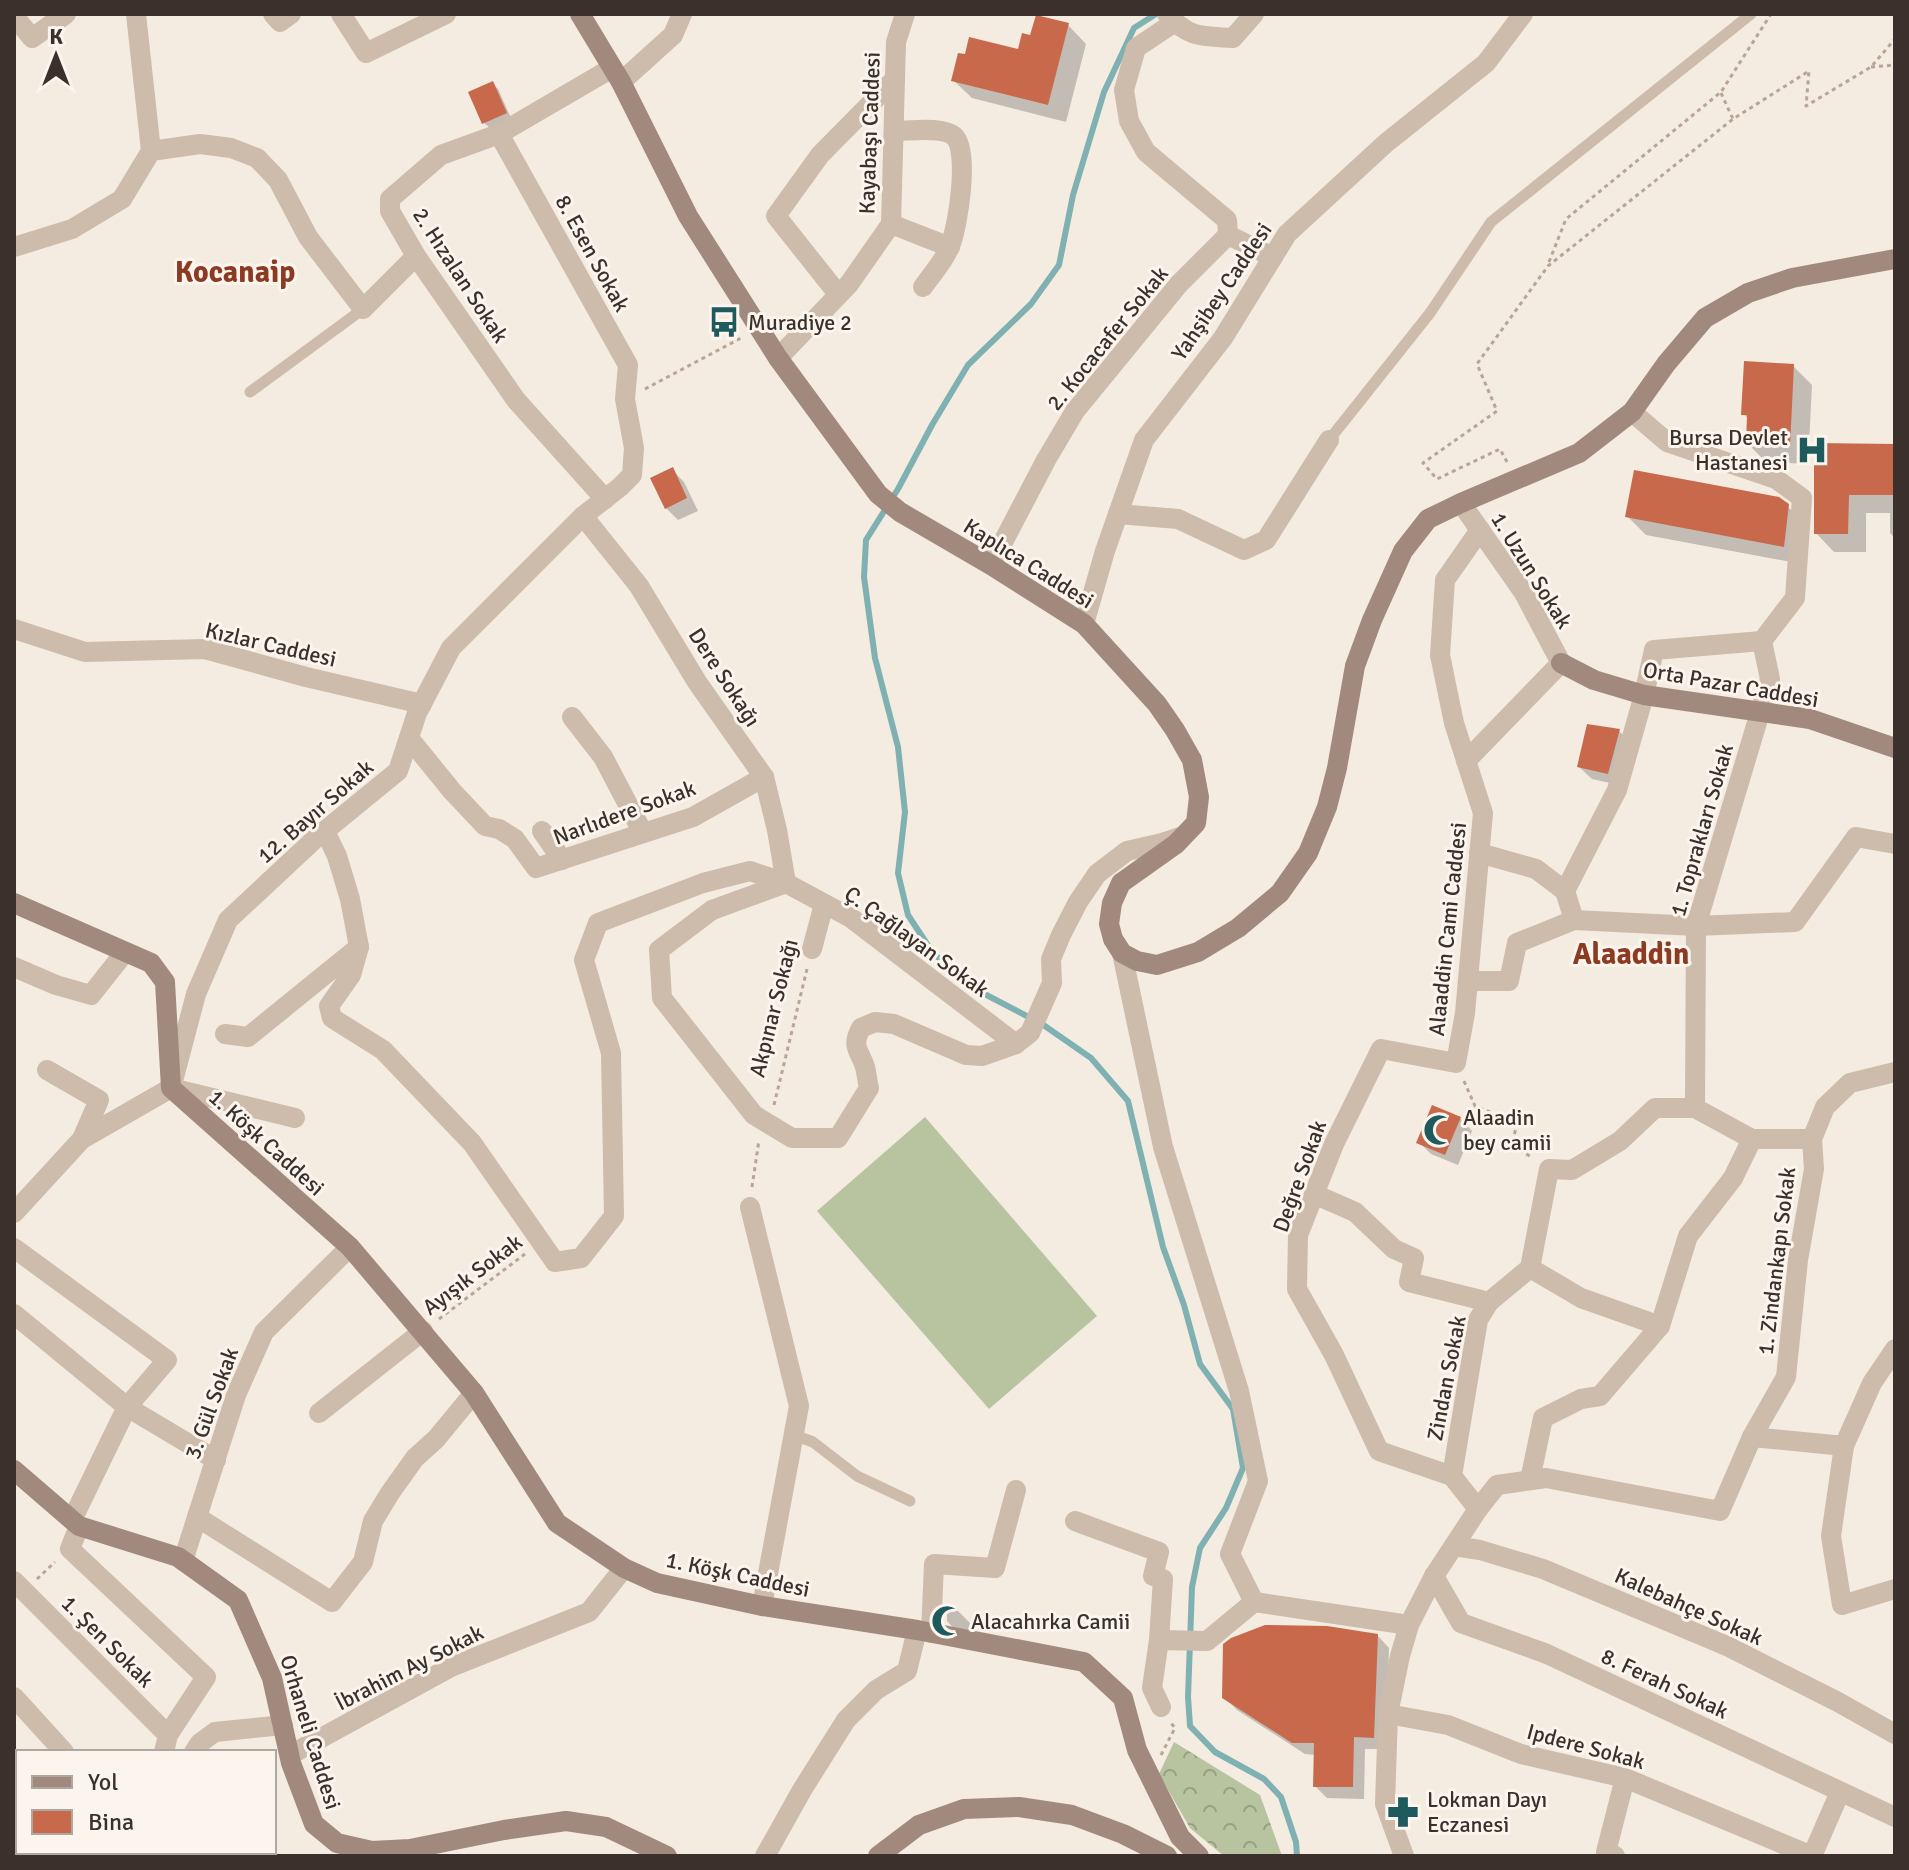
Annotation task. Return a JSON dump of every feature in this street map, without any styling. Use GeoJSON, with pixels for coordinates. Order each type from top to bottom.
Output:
{"type":"FeatureCollection","features":[{"type":"Feature","properties":{"kind":"main road","name":"Kaplıca Caddesi"},"geometry":{"type":"LineString","coordinates":[[580,14],[616,75],[688,216],[758,329],[878,494],[900,512],[1084,624],[1157,704],[1192,760],[1199,797],[1196,823],[1186,835]]}},
{"type":"Feature","properties":{"kind":"main road"},"geometry":{"type":"LineString","coordinates":[[1186,835],[1121,883],[1112,903],[1109,924],[1113,939],[1122,953],[1137,961],[1157,965],[1198,952],[1238,928],[1280,893],[1308,853],[1327,807],[1337,768],[1355,666],[1403,551],[1428,519],[1579,453],[1632,412],[1666,364],[1705,318],[1726,305],[1748,293],[1792,278],[1895,259]]}},
{"type":"Feature","properties":{"kind":"main road","name":"Orta Pazar Caddesi"},"geometry":{"type":"LineString","coordinates":[[1561,663],[1594,680],[1644,695],[1810,719],[1895,748]]}},
{"type":"Feature","properties":{"kind":"main road"},"geometry":{"type":"LineString","coordinates":[[14,903],[151,963],[165,982],[171,1088]]}},
{"type":"Feature","properties":{"kind":"main road","name":"1. Köşk Caddesi"},"geometry":{"type":"LineString","coordinates":[[171,1088],[350,1247],[474,1393],[557,1523],[624,1568],[657,1583],[762,1606],[1084,1662],[1123,1698],[1137,1750],[1180,1837],[1199,1856]]}},
{"type":"Feature","properties":{"kind":"main road","name":"Orhaneli Caddesi"},"geometry":{"type":"LineString","coordinates":[[14,1470],[76,1523],[178,1557],[238,1600],[272,1678],[290,1755],[314,1824],[336,1849],[410,1849],[566,1821],[606,1827],[667,1856]]}},
{"type":"Feature","properties":{"kind":"main road"},"geometry":{"type":"LineString","coordinates":[[878,1856],[919,1825],[964,1809],[1019,1807],[1072,1815],[1123,1834],[1167,1856]]}},
{"type":"Feature","properties":{"kind":"street"},"geometry":{"type":"LineString","coordinates":[[14,16],[32,38],[66,14]]}},
{"type":"Feature","properties":{"kind":"street"},"geometry":{"type":"LineString","coordinates":[[14,247],[72,229],[122,199],[151,151],[136,14]]}},
{"type":"Feature","properties":{"kind":"street"},"geometry":{"type":"LineString","coordinates":[[273,14],[280,22],[291,14]]}},
{"type":"Feature","properties":{"kind":"street"},"geometry":{"type":"LineString","coordinates":[[341,14],[366,53],[446,14]]}},
{"type":"Feature","properties":{"kind":"street","name":"2. Hızalan Sokak"},"geometry":{"type":"LineString","coordinates":[[605,499],[516,400],[416,256],[390,211],[390,199],[441,155],[499,134],[616,75],[673,35],[682,14]]}},
{"type":"Feature","properties":{"kind":"street","name":"Kayabaşı Caddesi"},"geometry":{"type":"LineString","coordinates":[[778,358],[849,284],[891,224],[896,42],[905,14]]}},
{"type":"Feature","properties":{"kind":"street"},"geometry":{"type":"LineString","coordinates":[[1254,14],[1233,38],[1194,36],[1171,18],[1136,48],[1124,90],[1129,121],[1146,152],[1227,220],[1228,235],[1273,257]]}},
{"type":"Feature","properties":{"kind":"street","name":"Yahşibey Caddesi"},"geometry":{"type":"LineString","coordinates":[[1084,624],[1144,440],[1223,338],[1287,234],[1386,143],[1486,63],[1523,14]]}},
{"type":"Feature","properties":{"kind":"street"},"geometry":{"type":"LineString","coordinates":[[838,294],[776,216],[820,155],[895,79]]}},
{"type":"Feature","properties":{"kind":"street"},"geometry":{"type":"LineString","coordinates":[[894,131],[944,130],[956,137],[960,146],[962,169],[959,201],[950,247],[923,287]]}},
{"type":"Feature","properties":{"kind":"street","name":"8. Esen Sokak"},"geometry":{"type":"LineString","coordinates":[[499,134],[628,365],[625,399],[634,448],[632,475],[605,499]]}},
{"type":"Feature","properties":{"kind":"street"},"geometry":{"type":"LineString","coordinates":[[151,151],[200,144],[231,148],[257,158],[278,180],[308,237],[363,309],[416,256]]}},
{"type":"Feature","properties":{"kind":"street"},"geometry":{"type":"LineString","coordinates":[[891,224],[950,247]]}},
{"type":"Feature","properties":{"kind":"street","name":"2. Kocacafer Sokak"},"geometry":{"type":"LineString","coordinates":[[991,565],[1075,411],[1179,284],[1228,235]]}},
{"type":"Feature","properties":{"kind":"street"},"geometry":{"type":"LineString","coordinates":[[1565,891],[1617,790],[1654,650],[1762,641],[1795,598],[1802,498],[1776,479],[1667,442],[1632,412]]}},
{"type":"Feature","properties":{"kind":"street"},"geometry":{"type":"LineString","coordinates":[[1118,514],[1178,519],[1244,550],[1266,540],[1329,440]]}},
{"type":"Feature","properties":{"kind":"street","name":"12. Bayır Sokak"},"geometry":{"type":"LineString","coordinates":[[171,1088],[196,994],[228,920],[325,831],[398,771],[422,704],[451,648],[583,516],[605,499]]}},
{"type":"Feature","properties":{"kind":"street","name":"1. Uzun Sokak"},"geometry":{"type":"LineString","coordinates":[[1461,503],[1524,593],[1561,663]]}},
{"type":"Feature","properties":{"kind":"street","name":"Dere Sokağı"},"geometry":{"type":"LineString","coordinates":[[583,516],[639,586],[697,682],[764,777],[786,883]]}},
{"type":"Feature","properties":{"kind":"street","name":"Alaaddin Cami Caddesi"},"geometry":{"type":"LineString","coordinates":[[1456,1063],[1465,1013],[1483,813],[1454,723],[1440,655],[1445,580],[1480,530]]}},
{"type":"Feature","properties":{"kind":"street","name":"Kızlar Caddesi"},"geometry":{"type":"LineString","coordinates":[[14,629],[85,652],[205,649],[422,704]]}},
{"type":"Feature","properties":{"kind":"street","name":"1. Toprakları Sokak"},"geometry":{"type":"LineString","coordinates":[[1695,1108],[1696,926],[1770,679],[1762,641]]}},
{"type":"Feature","properties":{"kind":"street"},"geometry":{"type":"LineString","coordinates":[[1466,761],[1561,663]]}},
{"type":"Feature","properties":{"kind":"street"},"geometry":{"type":"LineString","coordinates":[[572,717],[603,757],[643,833]]}},
{"type":"Feature","properties":{"kind":"street","name":"Narlıdere Sokak"},"geometry":{"type":"LineString","coordinates":[[409,738],[485,826],[499,829],[515,839],[536,868],[693,817],[764,777]]}},
{"type":"Feature","properties":{"kind":"street"},"geometry":{"type":"LineString","coordinates":[[325,831],[337,856],[350,899],[359,947],[351,975],[329,1006],[332,1018],[383,1050],[472,1143],[541,1242]]}},
{"type":"Feature","properties":{"kind":"street"},"geometry":{"type":"LineString","coordinates":[[542,831],[562,860]]}},
{"type":"Feature","properties":{"kind":"street"},"geometry":{"type":"LineString","coordinates":[[786,883],[712,910],[659,950],[662,998],[764,1132],[792,1138],[838,1138],[869,1088],[864,1065],[856,1050],[855,1039],[861,1028],[875,1022],[894,1024],[966,1055],[982,1056],[1027,1031],[1052,983],[1051,959],[1056,947],[1078,902],[1097,874],[1127,851],[1186,835]]}},
{"type":"Feature","properties":{"kind":"street"},"geometry":{"type":"LineString","coordinates":[[1468,981],[1509,981],[1517,943],[1574,920],[1696,926],[1795,922],[1856,837],[1895,844]]}},
{"type":"Feature","properties":{"kind":"street"},"geometry":{"type":"LineString","coordinates":[[1479,853],[1536,869],[1565,891],[1574,920]]}},
{"type":"Feature","properties":{"kind":"street","name":"Ç. Çağlayan Sokak"},"geometry":{"type":"LineString","coordinates":[[541,1242],[555,1262],[581,1258],[614,1216],[611,1053],[584,960],[598,923],[703,883],[750,871],[786,883],[851,918],[1027,1031]]}},
{"type":"Feature","properties":{"kind":"street","name":"Akpınar Sokağı"},"geometry":{"type":"LineString","coordinates":[[812,949],[824,904]]}},
{"type":"Feature","properties":{"kind":"street"},"geometry":{"type":"LineString","coordinates":[[225,1034],[248,1037],[359,947]]}},
{"type":"Feature","properties":{"kind":"street"},"geometry":{"type":"LineString","coordinates":[[14,967],[56,985],[91,995],[125,952]]}},
{"type":"Feature","properties":{"kind":"street"},"geometry":{"type":"LineString","coordinates":[[1122,953],[1163,1147],[1239,1391],[1258,1481],[1230,1554],[1254,1602]]}},
{"type":"Feature","properties":{"kind":"street","name":"Değre Sokak"},"geometry":{"type":"LineString","coordinates":[[1452,1476],[1379,1451],[1334,1355],[1297,1289],[1298,1235],[1334,1144],[1381,1049],[1456,1063]]}},
{"type":"Feature","properties":{"kind":"street"},"geometry":{"type":"LineString","coordinates":[[47,1070],[99,1100],[82,1139]]}},
{"type":"Feature","properties":{"kind":"street"},"geometry":{"type":"LineString","coordinates":[[1660,1326],[1581,1298],[1530,1268],[1549,1169],[1572,1170],[1620,1141],[1655,1108],[1695,1108],[1752,1139],[1812,1139],[1825,1107],[1850,1083],[1895,1072]]}},
{"type":"Feature","properties":{"kind":"street"},"geometry":{"type":"LineString","coordinates":[[14,1213],[82,1139],[171,1088],[295,1118]]}},
{"type":"Feature","properties":{"kind":"street"},"geometry":{"type":"LineString","coordinates":[[1530,1480],[1543,1418],[1581,1399],[1600,1396],[1660,1326],[1688,1236],[1733,1178],[1752,1139]]}},
{"type":"Feature","properties":{"kind":"street","name":"1. Zindankapı Sokak"},"geometry":{"type":"LineString","coordinates":[[1404,1856],[1385,1804],[1388,1714],[1409,1625],[1434,1576],[1497,1485],[1546,1478],[1720,1511],[1752,1437],[1786,1377],[1798,1260],[1814,1169],[1812,1139]]}},
{"type":"Feature","properties":{"kind":"street"},"geometry":{"type":"LineString","coordinates":[[1314,1194],[1355,1212],[1394,1249],[1414,1258],[1409,1282],[1489,1302]]}},
{"type":"Feature","properties":{"kind":"street"},"geometry":{"type":"LineString","coordinates":[[750,1207],[799,1406],[762,1606]]}},
{"type":"Feature","properties":{"kind":"street","name":"3. Gül Sokak"},"geometry":{"type":"LineString","coordinates":[[183,1561],[236,1395],[264,1332],[350,1247]]}},
{"type":"Feature","properties":{"kind":"street"},"geometry":{"type":"LineString","coordinates":[[14,1248],[167,1360],[127,1407],[76,1523],[70,1549],[206,1677],[166,1743]]}},
{"type":"Feature","properties":{"kind":"street","name":"Zindan Sokak"},"geometry":{"type":"LineString","coordinates":[[1452,1476],[1478,1320],[1489,1302],[1530,1268]]}},
{"type":"Feature","properties":{"kind":"street"},"geometry":{"type":"LineString","coordinates":[[14,1314],[127,1407],[216,1460]]}},
{"type":"Feature","properties":{"kind":"street"},"geometry":{"type":"LineString","coordinates":[[319,1413],[423,1331]]}},
{"type":"Feature","properties":{"kind":"street"},"geometry":{"type":"LineString","coordinates":[[1895,1349],[1872,1383],[1844,1446],[1831,1536],[1842,1605],[1895,1589]]}},
{"type":"Feature","properties":{"kind":"street"},"geometry":{"type":"LineString","coordinates":[[197,1517],[332,1602],[363,1562],[373,1521],[390,1493],[415,1458],[436,1439],[474,1393]]}},
{"type":"Feature","properties":{"kind":"street"},"geometry":{"type":"LineString","coordinates":[[1752,1437],[1844,1446]]}},
{"type":"Feature","properties":{"kind":"street"},"geometry":{"type":"LineString","coordinates":[[1452,1476],[1478,1509]]}},
{"type":"Feature","properties":{"kind":"street"},"geometry":{"type":"LineString","coordinates":[[765,1856],[846,1720],[876,1690],[907,1671],[924,1632],[934,1564],[995,1568],[1016,1490]]}},
{"type":"Feature","properties":{"kind":"street"},"geometry":{"type":"LineString","coordinates":[[1075,1521],[1159,1552],[1153,1576],[1163,1579],[1165,1641],[1152,1688],[1161,1707]]}},
{"type":"Feature","properties":{"kind":"street","name":"Kalebahçe Sokak"},"geometry":{"type":"LineString","coordinates":[[1454,1546],[1480,1550],[1543,1569],[1727,1646],[1895,1734]]}},
{"type":"Feature","properties":{"kind":"street","name":"İbrahim Ay Sokak"},"geometry":{"type":"LineString","coordinates":[[290,1755],[451,1667],[589,1612],[624,1568]]}},
{"type":"Feature","properties":{"kind":"street","name":"8. Ferah Sokak"},"geometry":{"type":"LineString","coordinates":[[1434,1576],[1461,1623],[1547,1654],[1895,1817]]}},
{"type":"Feature","properties":{"kind":"street","name":"1. Şen Sokak"},"geometry":{"type":"LineString","coordinates":[[19,1586],[166,1743]]}},
{"type":"Feature","properties":{"kind":"street"},"geometry":{"type":"LineString","coordinates":[[1165,1641],[1207,1641],[1254,1602],[1409,1625]]}},
{"type":"Feature","properties":{"kind":"street"},"geometry":{"type":"LineString","coordinates":[[14,1697],[62,1750]]}},
{"type":"Feature","properties":{"kind":"street","name":"Ipdere Sokak"},"geometry":{"type":"LineString","coordinates":[[1388,1714],[1448,1725],[1521,1754],[1625,1778],[1812,1856]]}},
{"type":"Feature","properties":{"kind":"street"},"geometry":{"type":"LineString","coordinates":[[195,1750],[215,1732],[283,1725]]}},
{"type":"Feature","properties":{"kind":"street"},"geometry":{"type":"LineString","coordinates":[[1615,1856],[1606,1852],[1625,1778]]}},
{"type":"Feature","properties":{"kind":"street"},"geometry":{"type":"LineString","coordinates":[[1812,1856],[1840,1792]]}},
{"type":"Feature","properties":{"kind":"lane"},"geometry":{"type":"LineString","coordinates":[[1329,440],[1430,313],[1491,222],[1751,14]]}},
{"type":"Feature","properties":{"kind":"lane"},"geometry":{"type":"LineString","coordinates":[[250,392],[363,309]]}},
{"type":"Feature","properties":{"kind":"lane"},"geometry":{"type":"LineString","coordinates":[[794,1435],[813,1442],[857,1476],[910,1501]]}},
{"type":"Feature","properties":{"kind":"path"},"geometry":{"type":"LineString","coordinates":[[1517,479],[1500,449],[1437,479],[1423,463],[1497,411],[1477,364],[1548,266],[1566,219],[1721,92],[1771,14]]}},
{"type":"Feature","properties":{"kind":"path"},"geometry":{"type":"LineString","coordinates":[[1548,266],[1733,119],[1809,71],[1806,106],[1871,67],[1895,39]]}},
{"type":"Feature","properties":{"kind":"path"},"geometry":{"type":"LineString","coordinates":[[1871,67],[1895,65]]}},
{"type":"Feature","properties":{"kind":"path"},"geometry":{"type":"LineString","coordinates":[[1721,92],[1733,119]]}},
{"type":"Feature","properties":{"kind":"path"},"geometry":{"type":"LineString","coordinates":[[625,399],[758,329]]}},
{"type":"Feature","properties":{"kind":"path","name":"Akpınar Sokağı"},"geometry":{"type":"LineString","coordinates":[[750,1207],[753,1172],[812,949]]}},
{"type":"Feature","properties":{"kind":"path"},"geometry":{"type":"LineString","coordinates":[[1456,1063],[1475,1106],[1517,1123],[1512,1145],[1549,1169]]}},
{"type":"Feature","properties":{"kind":"path","name":"Ayışık Sokak"},"geometry":{"type":"LineString","coordinates":[[423,1331],[541,1242]]}},
{"type":"Feature","properties":{"kind":"path"},"geometry":{"type":"LineString","coordinates":[[19,1586],[70,1549]]}},
{"type":"Feature","properties":{"kind":"path"},"geometry":{"type":"LineString","coordinates":[[1150,1776],[1175,1728],[1161,1707]]}},
{"type":"Feature","properties":{"kind":"green space"},"geometry":{"type":"Polygon","coordinates":[[[925,1117],[1097,1316],[989,1409],[817,1211],[925,1117]]]}},
{"type":"Feature","properties":{"kind":"green space"},"geometry":{"type":"Polygon","coordinates":[[[1174,1742],[1260,1795],[1282,1856],[1224,1856],[1190,1828],[1159,1774],[1174,1742]]]}},
{"type":"Feature","properties":{"kind":"building"},"geometry":{"type":"Polygon","coordinates":[[[1036,15],[1069,23],[1048,105],[951,81],[958,53],[965,54],[969,37],[1018,49],[1022,33],[1030,35],[1036,15]]]}},
{"type":"Feature","properties":{"kind":"building"},"geometry":{"type":"Polygon","coordinates":[[[493,81],[507,113],[482,124],[468,92],[493,81]]]}},
{"type":"Feature","properties":{"kind":"building"},"geometry":{"type":"Polygon","coordinates":[[[1744,361],[1794,364],[1790,447],[1746,444],[1747,415],[1741,415],[1744,361]]]}},
{"type":"Feature","properties":{"kind":"building"},"geometry":{"type":"Polygon","coordinates":[[[1814,443],[1895,444],[1895,495],[1849,495],[1848,534],[1814,534],[1814,443]]]}},
{"type":"Feature","properties":{"kind":"building"},"geometry":{"type":"Polygon","coordinates":[[[673,467],[687,498],[665,509],[650,478],[673,467]]]}},
{"type":"Feature","properties":{"kind":"building"},"geometry":{"type":"Polygon","coordinates":[[[1634,470],[1779,497],[1789,504],[1784,547],[1625,517],[1634,470]]]}},
{"type":"Feature","properties":{"kind":"building"},"geometry":{"type":"Polygon","coordinates":[[[1587,724],[1620,729],[1608,774],[1577,767],[1587,724]]]}},
{"type":"Feature","properties":{"kind":"building","name":"Alaadin bey camii"},"geometry":{"type":"Polygon","coordinates":[[[1432,1105],[1461,1117],[1445,1155],[1416,1143],[1432,1105]]]}},
{"type":"Feature","properties":{"kind":"building"},"geometry":{"type":"Polygon","coordinates":[[[1265,1625],[1327,1626],[1378,1634],[1374,1738],[1354,1737],[1353,1787],[1313,1787],[1314,1743],[1292,1743],[1222,1698],[1223,1644],[1265,1625]]]}},
{"type":"Feature","properties":{"kind":"waterway"},"geometry":{"type":"LineString","coordinates":[[1156,14],[1134,28],[1104,92],[1073,195],[1059,265],[1031,304],[968,365],[866,540],[864,577],[875,658],[898,747],[905,812],[898,873],[908,915],[933,953],[973,988],[1042,1024],[1091,1058],[1128,1101],[1163,1247],[1184,1305],[1200,1364],[1233,1409],[1243,1468],[1226,1508],[1200,1548],[1192,1587],[1188,1697],[1190,1726],[1215,1752],[1264,1779],[1281,1797],[1296,1842],[1297,1856]]}},
{"type":"Feature","properties":{"kind":"place","name":"Muradiye 2"},"geometry":{"type":"Point","coordinates":[724,322]}},
{"type":"Feature","properties":{"kind":"place","name":"Bursa Devlet Hastanesi"},"geometry":{"type":"Point","coordinates":[1812,450]}},
{"type":"Feature","properties":{"kind":"place","name":"Alaadin bey camii"},"geometry":{"type":"Point","coordinates":[1439,1130]}},
{"type":"Feature","properties":{"kind":"place","name":"Alacahırka Camii"},"geometry":{"type":"Point","coordinates":[947,1621]}},
{"type":"Feature","properties":{"kind":"place","name":"Lokman Dayı Eczanesi"},"geometry":{"type":"Point","coordinates":[1403,1812]}},
{"type":"Feature","properties":{"kind":"district","name":"Kocanaip"},"geometry":{"type":"Point","coordinates":[235,272]}},
{"type":"Feature","properties":{"kind":"district","name":"Alaaddin"},"geometry":{"type":"Point","coordinates":[1631,954]}}]}
